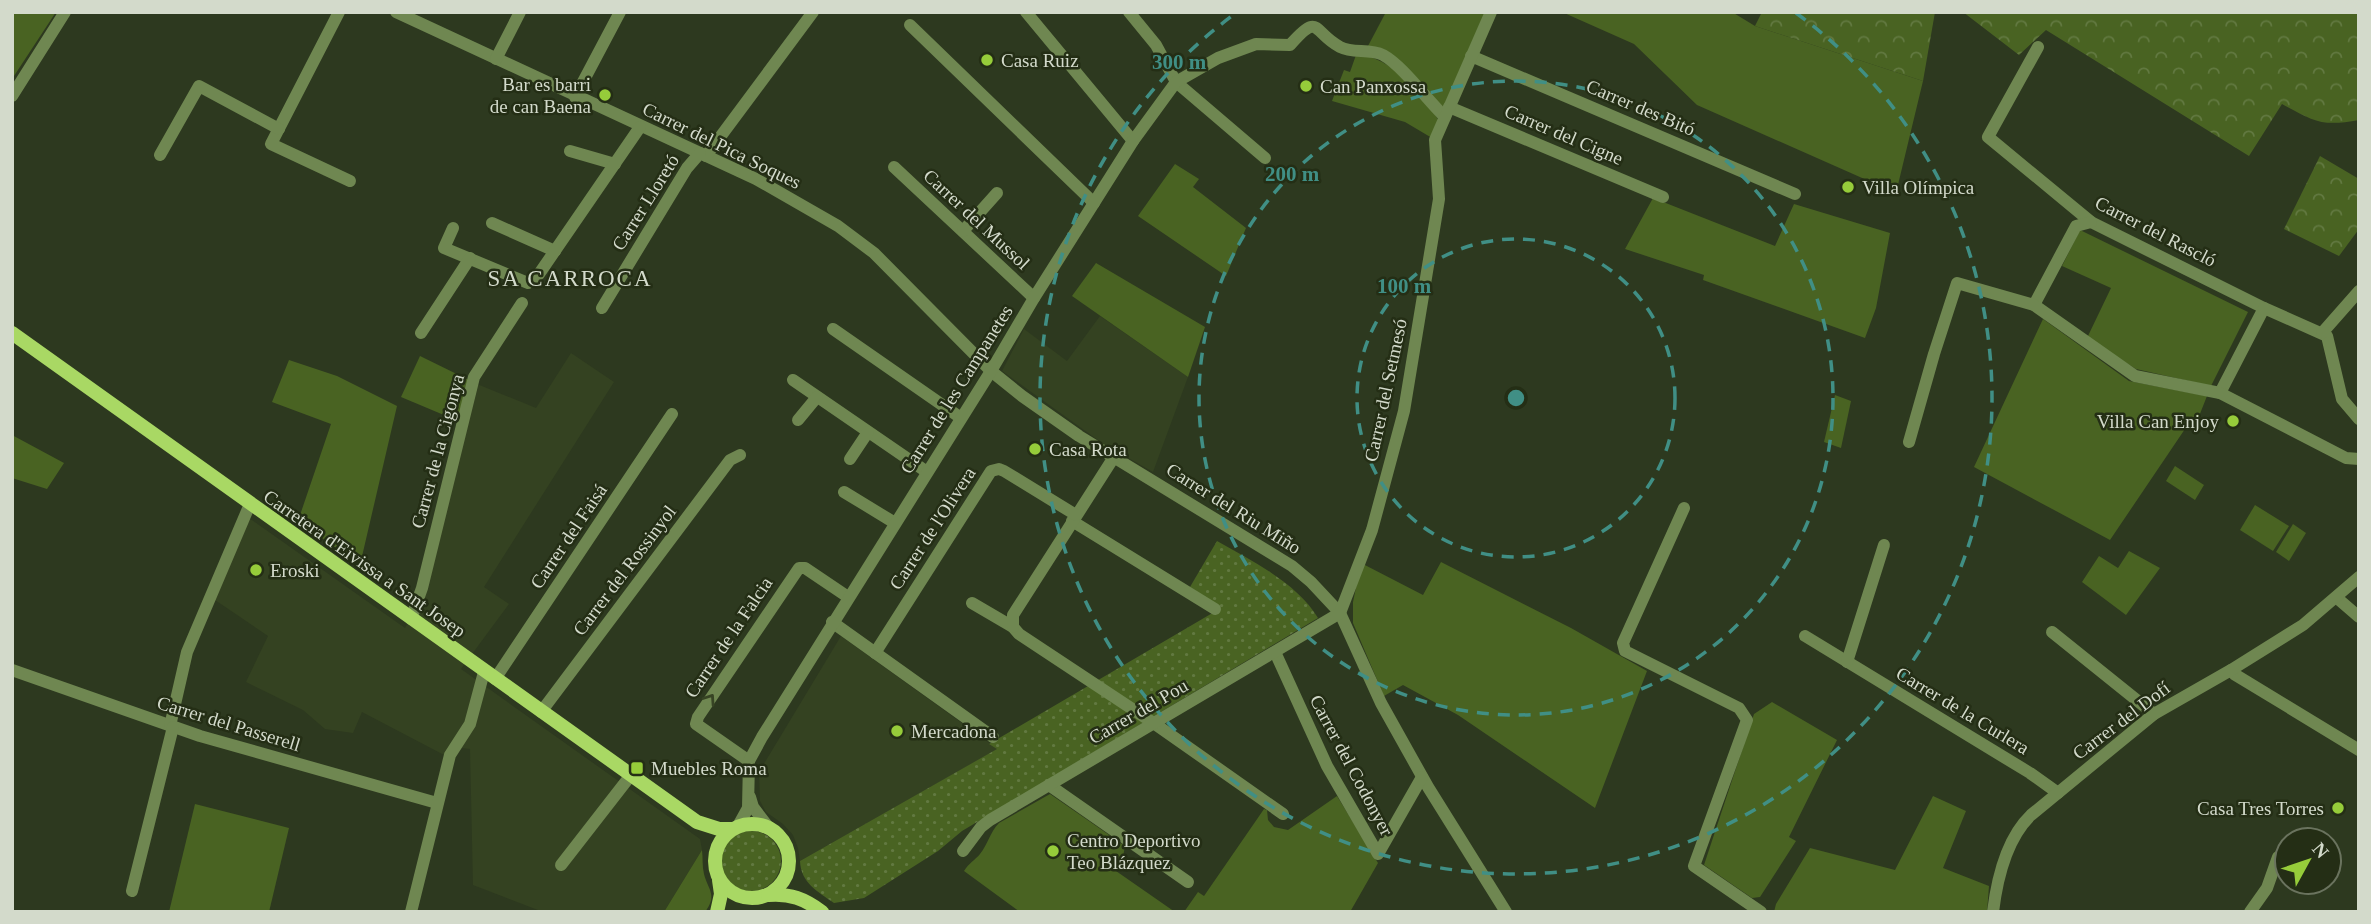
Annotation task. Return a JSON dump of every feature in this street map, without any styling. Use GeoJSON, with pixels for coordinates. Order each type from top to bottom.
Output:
{"type":"FeatureCollection","features":[{"type":"Feature","properties":{"kind":"main road","name":"Carretera d'Eivissa a Sant Josep"},"geometry":{"type":"LineString","coordinates":[[12,333],[697,822],[719,829],[735,828]]}},
{"type":"Feature","properties":{"kind":"main road","name":"Carretera d'Eivissa a Sant Josep"},"geometry":{"type":"LineString","coordinates":[[697,822],[709,840],[715,856]]}},
{"type":"Feature","properties":{"kind":"main road"},"geometry":{"type":"LineString","coordinates":[[717,912],[721,894],[715,856],[720,841],[735,828],[750,824],[769,828],[783,841],[796,885],[817,908]]}},
{"type":"Feature","properties":{"kind":"main road"},"geometry":{"type":"LineString","coordinates":[[768,895],[780,886],[789,865]]}},
{"type":"Feature","properties":{"kind":"main road"},"geometry":{"type":"LineString","coordinates":[[719,878],[733,893],[748,898]]}},
{"type":"Feature","properties":{"kind":"main road"},"geometry":{"type":"LineString","coordinates":[[723,912],[748,898],[768,895],[790,895],[817,908]]}},
{"type":"Feature","properties":{"kind":"street"},"geometry":{"type":"LineString","coordinates":[[13,96],[65,12]]}},
{"type":"Feature","properties":{"kind":"street"},"geometry":{"type":"LineString","coordinates":[[338,12],[271,144],[351,181]]}},
{"type":"Feature","properties":{"kind":"street","name":"Carrer del Pica Soques"},"geometry":{"type":"LineString","coordinates":[[396,12],[756,179],[838,226],[874,253],[991,371]]}},
{"type":"Feature","properties":{"kind":"street"},"geometry":{"type":"LineString","coordinates":[[496,60],[520,12]]}},
{"type":"Feature","properties":{"kind":"street"},"geometry":{"type":"LineString","coordinates":[[575,97],[620,12]]}},
{"type":"Feature","properties":{"kind":"street","name":"Carrer Lloretó"},"geometry":{"type":"LineString","coordinates":[[602,308],[687,168],[703,154],[813,12]]}},
{"type":"Feature","properties":{"kind":"street"},"geometry":{"type":"LineString","coordinates":[[1026,12],[1133,141]]}},
{"type":"Feature","properties":{"kind":"street","name":"Carrer del Setmesó"},"geometry":{"type":"LineString","coordinates":[[1340,613],[1372,530],[1404,411],[1439,199],[1436,141],[1491,12]]}},
{"type":"Feature","properties":{"kind":"street"},"geometry":{"type":"LineString","coordinates":[[1132,13],[1156,45],[1176,82],[1265,158]]}},
{"type":"Feature","properties":{"kind":"street"},"geometry":{"type":"LineString","coordinates":[[910,25],[1094,203]]}},
{"type":"Feature","properties":{"kind":"street"},"geometry":{"type":"LineString","coordinates":[[1176,82],[1218,58],[1256,44],[1290,45],[1310,26],[1316,27],[1346,50],[1369,50],[1383,55],[1447,112]]}},
{"type":"Feature","properties":{"kind":"street","name":"Carrer del Rascló"},"geometry":{"type":"LineString","coordinates":[[2038,47],[1988,137],[2091,222],[2264,308],[2322,333]]}},
{"type":"Feature","properties":{"kind":"street","name":"Carrer des Bitó"},"geometry":{"type":"LineString","coordinates":[[1471,56],[1795,194]]}},
{"type":"Feature","properties":{"kind":"street","name":"Carrer de les Campanetes"},"geometry":{"type":"LineString","coordinates":[[749,761],[832,622],[991,371],[1034,298],[1133,141],[1176,82]]}},
{"type":"Feature","properties":{"kind":"street"},"geometry":{"type":"LineString","coordinates":[[160,155],[199,86],[279,129]]}},
{"type":"Feature","properties":{"kind":"street","name":"Carrer del Cigne"},"geometry":{"type":"LineString","coordinates":[[1447,112],[1663,197]]}},
{"type":"Feature","properties":{"kind":"street"},"geometry":{"type":"LineString","coordinates":[[453,228],[444,248],[528,283],[539,274],[640,127]]}},
{"type":"Feature","properties":{"kind":"street"},"geometry":{"type":"LineString","coordinates":[[570,151],[615,164]]}},
{"type":"Feature","properties":{"kind":"street","name":"Carrer del Mussol"},"geometry":{"type":"LineString","coordinates":[[894,167],[1034,298]]}},
{"type":"Feature","properties":{"kind":"street"},"geometry":{"type":"LineString","coordinates":[[963,231],[997,193]]}},
{"type":"Feature","properties":{"kind":"street"},"geometry":{"type":"LineString","coordinates":[[2034,305],[2076,226],[2091,222]]}},
{"type":"Feature","properties":{"kind":"street"},"geometry":{"type":"LineString","coordinates":[[492,223],[555,251]]}},
{"type":"Feature","properties":{"kind":"street"},"geometry":{"type":"LineString","coordinates":[[421,333],[470,258]]}},
{"type":"Feature","properties":{"kind":"street"},"geometry":{"type":"LineString","coordinates":[[1909,442],[1957,283],[2034,305],[2135,376],[2220,393],[2346,458],[2359,459]]}},
{"type":"Feature","properties":{"kind":"street"},"geometry":{"type":"LineString","coordinates":[[2359,291],[2322,333],[2327,336],[2342,399],[2359,419]]}},
{"type":"Feature","properties":{"kind":"street","name":"Carrer de la Cigonya"},"geometry":{"type":"LineString","coordinates":[[411,620],[422,588],[474,377],[522,303]]}},
{"type":"Feature","properties":{"kind":"street"},"geometry":{"type":"LineString","coordinates":[[2220,393],[2264,308]]}},
{"type":"Feature","properties":{"kind":"street"},"geometry":{"type":"LineString","coordinates":[[833,330],[961,418]]}},
{"type":"Feature","properties":{"kind":"street","name":"Carrer del Riu Miño"},"geometry":{"type":"LineString","coordinates":[[991,371],[1055,420],[1292,566],[1311,582],[1340,613],[1381,703],[1422,777],[1506,912]]}},
{"type":"Feature","properties":{"kind":"street"},"geometry":{"type":"LineString","coordinates":[[793,380],[927,472]]}},
{"type":"Feature","properties":{"kind":"street"},"geometry":{"type":"LineString","coordinates":[[798,420],[817,397]]}},
{"type":"Feature","properties":{"kind":"street","name":"Carrer del Faisá"},"geometry":{"type":"LineString","coordinates":[[411,912],[450,755],[470,724],[490,675],[672,414]]}},
{"type":"Feature","properties":{"kind":"street"},"geometry":{"type":"LineString","coordinates":[[850,459],[868,432]]}},
{"type":"Feature","properties":{"kind":"street","name":"Carrer del Rossinyol"},"geometry":{"type":"LineString","coordinates":[[541,712],[730,460],[740,455]]}},
{"type":"Feature","properties":{"kind":"street"},"geometry":{"type":"LineString","coordinates":[[1013,627],[1013,615],[1114,457]]}},
{"type":"Feature","properties":{"kind":"street","name":"Carrer de l'Olivera"},"geometry":{"type":"LineString","coordinates":[[874,653],[991,471],[1004,471],[1074,518]]}},
{"type":"Feature","properties":{"kind":"street"},"geometry":{"type":"LineString","coordinates":[[844,492],[895,523]]}},
{"type":"Feature","properties":{"kind":"street"},"geometry":{"type":"LineString","coordinates":[[132,891],[172,727],[187,652],[250,504]]}},
{"type":"Feature","properties":{"kind":"street"},"geometry":{"type":"LineString","coordinates":[[1684,508],[1623,643],[1625,651],[1739,708],[1747,720],[1694,866],[1761,912]]}},
{"type":"Feature","properties":{"kind":"street"},"geometry":{"type":"LineString","coordinates":[[1074,518],[1215,609]]}},
{"type":"Feature","properties":{"kind":"street"},"geometry":{"type":"LineString","coordinates":[[1847,662],[1884,545]]}},
{"type":"Feature","properties":{"kind":"street","name":"Carrer de la Falcia"},"geometry":{"type":"LineString","coordinates":[[749,761],[696,724],[698,717],[799,568],[805,568],[848,597]]}},
{"type":"Feature","properties":{"kind":"street","name":"Carrer del Dofí"},"geometry":{"type":"LineString","coordinates":[[1993,912],[1997,884],[2022,824],[2154,715],[2303,625],[2359,577]]}},
{"type":"Feature","properties":{"kind":"street"},"geometry":{"type":"LineString","coordinates":[[2337,597],[2359,617]]}},
{"type":"Feature","properties":{"kind":"street"},"geometry":{"type":"LineString","coordinates":[[972,603],[1013,627],[1019,634],[1155,724],[1283,814]]}},
{"type":"Feature","properties":{"kind":"street","name":"Carrer del Pou"},"geometry":{"type":"LineString","coordinates":[[963,851],[981,827],[990,820],[1340,613]]}},
{"type":"Feature","properties":{"kind":"street"},"geometry":{"type":"LineString","coordinates":[[832,622],[993,737]]}},
{"type":"Feature","properties":{"kind":"street"},"geometry":{"type":"LineString","coordinates":[[2052,632],[2154,715]]}},
{"type":"Feature","properties":{"kind":"street","name":"Carrer de la Curlera"},"geometry":{"type":"LineString","coordinates":[[1805,636],[2030,773],[2058,793]]}},
{"type":"Feature","properties":{"kind":"street","name":"Carrer del Codonyer"},"geometry":{"type":"LineString","coordinates":[[1275,652],[1327,766],[1378,854],[1422,777]]}},
{"type":"Feature","properties":{"kind":"street","name":"Carrer del Passerell"},"geometry":{"type":"LineString","coordinates":[[12,670],[172,727],[437,803]]}},
{"type":"Feature","properties":{"kind":"street"},"geometry":{"type":"LineString","coordinates":[[2231,670],[2359,750]]}},
{"type":"Feature","properties":{"kind":"street"},"geometry":{"type":"LineString","coordinates":[[735,828],[745,816],[750,797],[749,761]]}},
{"type":"Feature","properties":{"kind":"street"},"geometry":{"type":"LineString","coordinates":[[561,865],[631,775]]}},
{"type":"Feature","properties":{"kind":"street"},"geometry":{"type":"LineString","coordinates":[[1049,785],[1188,883]]}},
{"type":"Feature","properties":{"kind":"street"},"geometry":{"type":"LineString","coordinates":[[750,797],[757,814],[769,828]]}},
{"type":"Feature","properties":{"kind":"street"},"geometry":{"type":"LineString","coordinates":[[2250,912],[2267,888],[2273,872]]}},
{"type":"Feature","properties":{"kind":"shaded area"},"geometry":{"type":"Polygon","coordinates":[[[1100,316],[1188,377],[1153,472],[1102,443],[1002,371],[1024,329],[1067,361],[1100,316]]]}},
{"type":"Feature","properties":{"kind":"shaded area"},"geometry":{"type":"Polygon","coordinates":[[[571,353],[614,382],[484,587],[509,604],[461,669],[700,839],[702,850],[664,912],[543,912],[473,885],[470,749],[462,748],[446,756],[362,712],[353,733],[325,729],[303,710],[246,682],[268,636],[215,600],[249,518],[405,628],[421,601],[477,384],[536,408],[571,353]]]}},
{"type":"Feature","properties":{"kind":"shaded area"},"geometry":{"type":"Polygon","coordinates":[[[841,636],[998,749],[800,861],[793,835],[766,812],[760,801],[759,772],[841,636]]]}},
{"type":"Feature","properties":{"kind":"green space"},"geometry":{"type":"Polygon","coordinates":[[[12,12],[56,12],[12,79],[12,12]]]}},
{"type":"Feature","properties":{"kind":"green space"},"geometry":{"type":"Polygon","coordinates":[[[1386,12],[1486,12],[1445,108],[1368,46],[1386,12]]]}},
{"type":"Feature","properties":{"kind":"green space"},"geometry":{"type":"Polygon","coordinates":[[[1562,12],[1732,12],[1755,26],[1923,81],[1896,193],[1697,105],[1634,44],[1562,12]]]}},
{"type":"Feature","properties":{"kind":"green space"},"geometry":{"type":"Polygon","coordinates":[[[1762,12],[1935,12],[1923,81],[1755,26],[1762,12]]]}},
{"type":"Feature","properties":{"kind":"green space"},"geometry":{"type":"Polygon","coordinates":[[[1963,12],[2359,12],[2359,120],[2335,123],[2318,121],[2282,104],[2249,156],[2046,30],[2019,55],[1963,12]]]}},
{"type":"Feature","properties":{"kind":"green space"},"geometry":{"type":"Polygon","coordinates":[[[1356,55],[1381,61],[1415,88],[1439,121],[1432,138],[1405,122],[1332,101],[1344,70],[1350,72],[1356,55]]]}},
{"type":"Feature","properties":{"kind":"green space"},"geometry":{"type":"Polygon","coordinates":[[[2320,156],[2359,179],[2359,229],[2339,256],[2284,229],[2320,156]]]}},
{"type":"Feature","properties":{"kind":"green space"},"geometry":{"type":"Polygon","coordinates":[[[1175,164],[1199,179],[1193,187],[1246,228],[1226,276],[1138,216],[1175,164]]]}},
{"type":"Feature","properties":{"kind":"green space"},"geometry":{"type":"Polygon","coordinates":[[[1653,198],[1775,246],[1794,204],[1890,233],[1876,308],[1865,338],[1703,280],[1704,275],[1625,249],[1653,198]]]}},
{"type":"Feature","properties":{"kind":"green space"},"geometry":{"type":"Polygon","coordinates":[[[2080,230],[2248,312],[2211,386],[2136,369],[2087,338],[2111,288],[2062,266],[2080,230]]]}},
{"type":"Feature","properties":{"kind":"green space"},"geometry":{"type":"Polygon","coordinates":[[[1096,263],[1205,327],[1188,377],[1072,296],[1096,263]]]}},
{"type":"Feature","properties":{"kind":"green space"},"geometry":{"type":"Polygon","coordinates":[[[2043,319],[2129,381],[2207,396],[2194,429],[2187,426],[2110,540],[1974,467],[2043,319]]]}},
{"type":"Feature","properties":{"kind":"green space"},"geometry":{"type":"Polygon","coordinates":[[[420,356],[469,380],[460,418],[451,418],[401,397],[420,356]]]}},
{"type":"Feature","properties":{"kind":"green space"},"geometry":{"type":"Polygon","coordinates":[[[289,360],[337,376],[397,406],[360,565],[298,521],[331,424],[272,402],[289,360]]]}},
{"type":"Feature","properties":{"kind":"green space"},"geometry":{"type":"Polygon","coordinates":[[[1835,395],[1851,401],[1841,448],[1824,442],[1835,395]]]}},
{"type":"Feature","properties":{"kind":"green space"},"geometry":{"type":"Polygon","coordinates":[[[12,435],[64,463],[47,489],[12,478],[12,435]]]}},
{"type":"Feature","properties":{"kind":"green space"},"geometry":{"type":"Polygon","coordinates":[[[2175,466],[2204,485],[2195,500],[2166,481],[2175,466]]]}},
{"type":"Feature","properties":{"kind":"green space"},"geometry":{"type":"Polygon","coordinates":[[[2255,505],[2289,526],[2273,551],[2240,530],[2255,505]]]}},
{"type":"Feature","properties":{"kind":"green space"},"geometry":{"type":"Polygon","coordinates":[[[2293,524],[2306,533],[2289,561],[2276,552],[2293,524]]]}},
{"type":"Feature","properties":{"kind":"green space"},"geometry":{"type":"Polygon","coordinates":[[[1217,541],[1286,584],[1309,605],[1318,618],[962,831],[938,851],[864,898],[834,903],[807,881],[800,861],[997,749],[989,744],[1221,608],[1190,587],[1217,541]]]}},
{"type":"Feature","properties":{"kind":"green space"},"geometry":{"type":"Polygon","coordinates":[[[2129,551],[2160,568],[2126,615],[2082,582],[2099,556],[2118,568],[2129,551]]]}},
{"type":"Feature","properties":{"kind":"green space"},"geometry":{"type":"Polygon","coordinates":[[[1441,562],[1571,628],[1647,671],[1595,808],[1458,715],[1403,685],[1384,696],[1353,623],[1353,602],[1361,563],[1423,595],[1441,562]]]}},
{"type":"Feature","properties":{"kind":"green space"},"geometry":{"type":"Polygon","coordinates":[[[1772,702],[1837,740],[1789,837],[1796,841],[1760,897],[1752,898],[1704,865],[1754,714],[1772,702]]]}},
{"type":"Feature","properties":{"kind":"green space","name":"Centro Deportivo Teo Blázquez"},"geometry":{"type":"Polygon","coordinates":[[[1050,794],[1125,846],[1122,862],[1116,871],[1175,912],[1020,912],[964,871],[980,854],[999,823],[1050,794]]]}},
{"type":"Feature","properties":{"kind":"green space"},"geometry":{"type":"Polygon","coordinates":[[[1337,796],[1378,863],[1350,912],[1184,912],[1198,892],[1204,896],[1264,809],[1267,810],[1268,820],[1274,827],[1288,830],[1337,796]]]}},
{"type":"Feature","properties":{"kind":"green space"},"geometry":{"type":"Polygon","coordinates":[[[1933,796],[1966,811],[1943,868],[1989,886],[1987,912],[1774,912],[1776,904],[1810,848],[1895,870],[1933,796]]]}},
{"type":"Feature","properties":{"kind":"green space"},"geometry":{"type":"Polygon","coordinates":[[[195,804],[289,828],[269,912],[169,912],[195,804]]]}},
{"type":"Feature","properties":{"kind":"green space"},"geometry":{"type":"Polygon","coordinates":[[[745,831],[757,831],[773,839],[779,849],[779,873],[773,883],[757,891],[745,891],[729,883],[721,867],[721,855],[729,839],[745,831]]]}},
{"type":"Feature","properties":{"kind":"green space"},"geometry":{"type":"Polygon","coordinates":[[[702,850],[703,871],[711,893],[709,906],[705,912],[664,912],[702,850]]]}},
{"type":"Feature","properties":{"kind":"place","name":"Casa Ruiz"},"geometry":{"type":"Point","coordinates":[987,60]}},
{"type":"Feature","properties":{"kind":"place","name":"Can Panxossa"},"geometry":{"type":"Point","coordinates":[1306,86]}},
{"type":"Feature","properties":{"kind":"place","name":"Bar es barri de can Baena"},"geometry":{"type":"Point","coordinates":[605,95]}},
{"type":"Feature","properties":{"kind":"place","name":"Villa Olímpica"},"geometry":{"type":"Point","coordinates":[1848,187]}},
{"type":"Feature","properties":{"kind":"place","name":"Villa Can Enjoy"},"geometry":{"type":"Point","coordinates":[2233,421]}},
{"type":"Feature","properties":{"kind":"place","name":"Casa Rota"},"geometry":{"type":"Point","coordinates":[1035,449]}},
{"type":"Feature","properties":{"kind":"place","name":"Eroski"},"geometry":{"type":"Point","coordinates":[256,570]}},
{"type":"Feature","properties":{"kind":"place","name":"Mercadona"},"geometry":{"type":"Point","coordinates":[897,731]}},
{"type":"Feature","properties":{"kind":"place","name":"Muebles Roma"},"geometry":{"type":"Point","coordinates":[637,768]}},
{"type":"Feature","properties":{"kind":"place","name":"Casa Tres Torres"},"geometry":{"type":"Point","coordinates":[2338,808]}},
{"type":"Feature","properties":{"kind":"place","name":"Centro Deportivo Teo Blázquez"},"geometry":{"type":"Point","coordinates":[1053,851]}},
{"type":"Feature","properties":{"kind":"district","name":"SA CARROCA"},"geometry":{"type":"Point","coordinates":[570,278]}}]}
